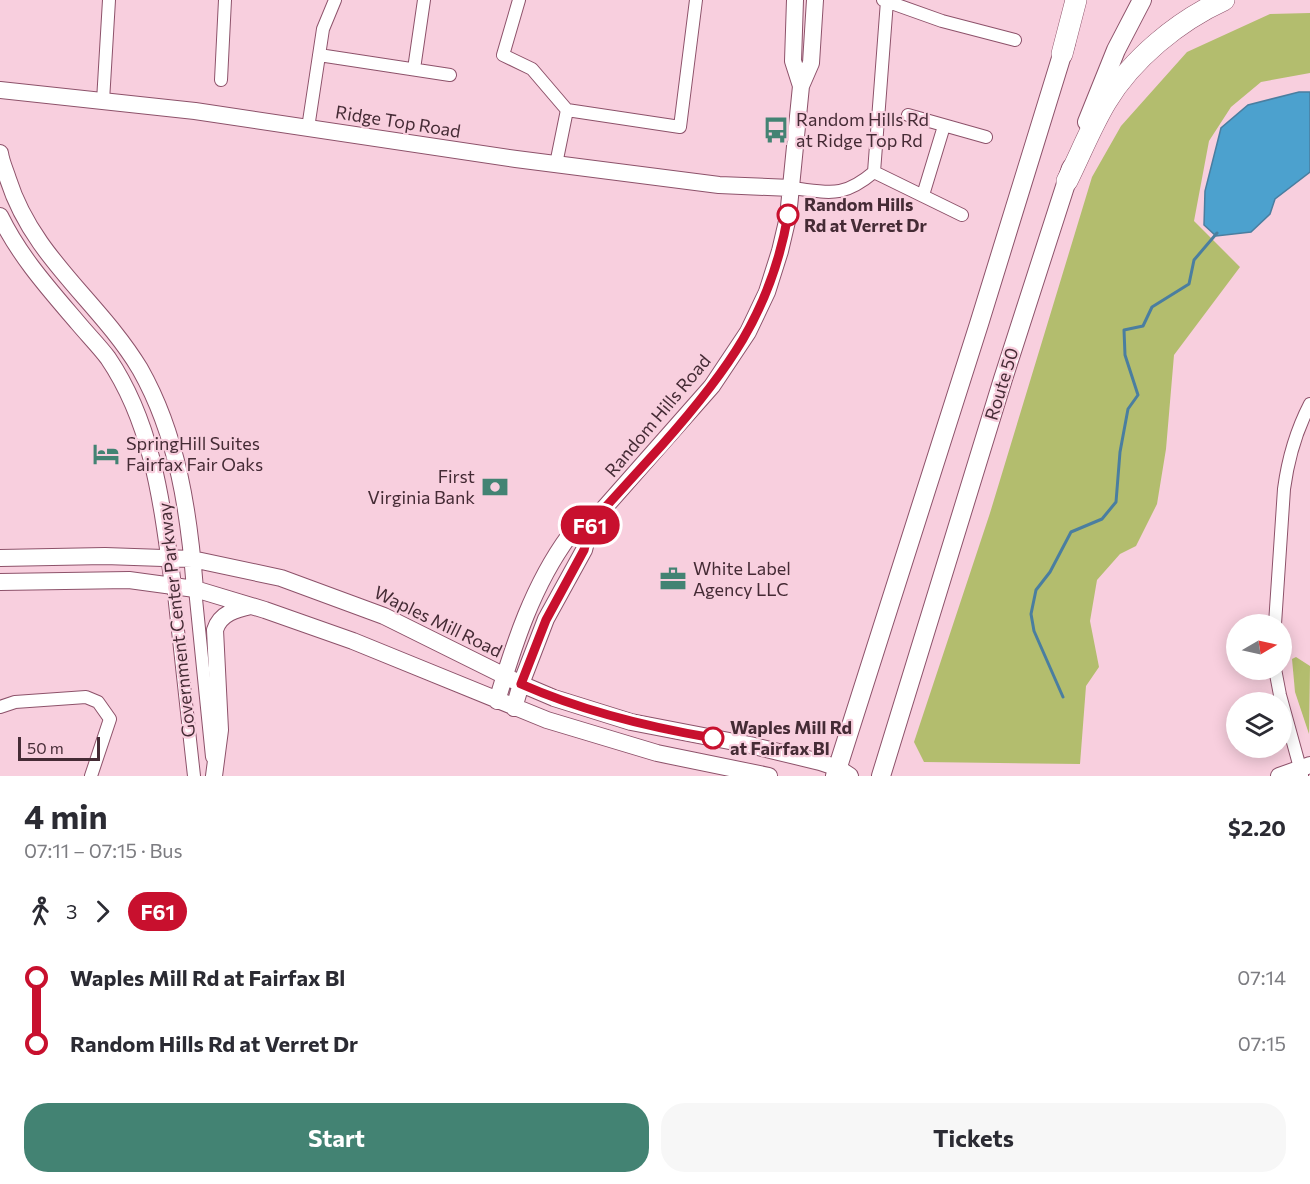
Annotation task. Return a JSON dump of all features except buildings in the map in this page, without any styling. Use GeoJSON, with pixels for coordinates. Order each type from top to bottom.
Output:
{"type":"FeatureCollection","features":[{"type":"Feature","properties":{"kind":"highway"},"geometry":{"type":"LineString","coordinates":[[1062,54],[1078,0]]}},
{"type":"Feature","properties":{"kind":"highway"},"geometry":{"type":"LineString","coordinates":[[1067,181],[1107,101],[1131,71],[1165,38],[1188,20],[1224,0]]}},
{"type":"Feature","properties":{"kind":"main road","name":"Route 50"},"geometry":{"type":"LineString","coordinates":[[881,776],[1003,379],[1067,181],[1106,73],[1142,0]]}},
{"type":"Feature","properties":{"kind":"main road"},"geometry":{"type":"LineString","coordinates":[[841,773],[1062,54]]}},
{"type":"Feature","properties":{"kind":"street"},"geometry":{"type":"LineString","coordinates":[[103,101],[109,0]]}},
{"type":"Feature","properties":{"kind":"street"},"geometry":{"type":"LineString","coordinates":[[221,80],[225,0]]}},
{"type":"Feature","properties":{"kind":"street"},"geometry":{"type":"LineString","coordinates":[[308,128],[323,29],[335,0]]}},
{"type":"Feature","properties":{"kind":"street"},"geometry":{"type":"LineString","coordinates":[[414,69],[424,0]]}},
{"type":"Feature","properties":{"kind":"street"},"geometry":{"type":"LineString","coordinates":[[519,0],[503,55],[531,69],[567,110],[680,127],[696,0]]}},
{"type":"Feature","properties":{"kind":"street","name":"Random Hills Road"},"geometry":{"type":"LineString","coordinates":[[795,0],[793,61],[801,86]]}},
{"type":"Feature","properties":{"kind":"street","name":"Random Hills Road"},"geometry":{"type":"LineString","coordinates":[[497,701],[509,658],[534,597],[571,533],[591,523],[712,386],[748,332],[767,292],[788,217],[801,86],[811,63],[815,0]]}},
{"type":"Feature","properties":{"kind":"street"},"geometry":{"type":"LineString","coordinates":[[791,188],[835,192],[852,189],[874,172],[885,1],[942,21],[1016,40]]}},
{"type":"Feature","properties":{"kind":"street"},"geometry":{"type":"LineString","coordinates":[[319,55],[450,75]]}},
{"type":"Feature","properties":{"kind":"street","name":"Ridge Top Road"},"geometry":{"type":"LineString","coordinates":[[0,90],[195,111],[556,164],[720,185],[791,188]]}},
{"type":"Feature","properties":{"kind":"street"},"geometry":{"type":"LineString","coordinates":[[556,164],[567,110]]}},
{"type":"Feature","properties":{"kind":"street"},"geometry":{"type":"LineString","coordinates":[[908,115],[986,137]]}},
{"type":"Feature","properties":{"kind":"street"},"geometry":{"type":"LineString","coordinates":[[923,195],[945,126]]}},
{"type":"Feature","properties":{"kind":"street","name":"Government Center Parkway"},"geometry":{"type":"LineString","coordinates":[[0,153],[12,193],[30,229],[54,263],[111,329],[139,369],[161,412],[177,461],[192,559],[214,776]]}},
{"type":"Feature","properties":{"kind":"street"},"geometry":{"type":"LineString","coordinates":[[874,172],[962,215]]}},
{"type":"Feature","properties":{"kind":"street","name":"Government Center Parkway"},"geometry":{"type":"LineString","coordinates":[[0,216],[14,243],[39,278],[107,358],[132,399],[157,479],[173,585],[194,776]]}},
{"type":"Feature","properties":{"kind":"street"},"geometry":{"type":"LineString","coordinates":[[1276,614],[1287,467],[1293,442],[1310,404]]}},
{"type":"Feature","properties":{"kind":"street","name":"Random Hills Road"},"geometry":{"type":"LineString","coordinates":[[514,708],[546,620],[584,550],[591,523]]}},
{"type":"Feature","properties":{"kind":"street","name":"Waples Mill Road"},"geometry":{"type":"LineString","coordinates":[[0,558],[105,556],[192,559],[281,578],[384,616],[504,676],[554,698],[632,722],[750,745],[841,773]]}},
{"type":"Feature","properties":{"kind":"street"},"geometry":{"type":"LineString","coordinates":[[0,582],[105,579],[195,589],[353,641],[514,708],[625,745],[769,776]]}},
{"type":"Feature","properties":{"kind":"street"},"geometry":{"type":"LineString","coordinates":[[214,776],[220,730],[215,630],[217,624],[229,613],[252,606]]}},
{"type":"Feature","properties":{"kind":"street"},"geometry":{"type":"LineString","coordinates":[[1277,680],[1304,770],[1279,776]]}},
{"type":"Feature","properties":{"kind":"street"},"geometry":{"type":"LineString","coordinates":[[0,707],[15,702],[86,697],[98,702],[110,719],[91,776]]}},
{"type":"Feature","properties":{"kind":"green space"},"geometry":{"type":"Polygon","coordinates":[[[1310,13],[1310,73],[1261,82],[1231,107],[1209,141],[1194,221],[1240,267],[1174,355],[1166,449],[1157,504],[1136,546],[1120,554],[1097,580],[1090,621],[1099,667],[1086,686],[1080,764],[924,762],[914,742],[990,513],[1092,177],[1121,126],[1187,52],[1270,14],[1310,13]]]}},
{"type":"Feature","properties":{"kind":"green space"},"geometry":{"type":"Polygon","coordinates":[[[1296,657],[1310,666],[1309,734],[1295,692],[1292,659],[1296,657]]]}},
{"type":"Feature","properties":{"kind":"water"},"geometry":{"type":"Polygon","coordinates":[[[1299,92],[1310,92],[1310,172],[1275,199],[1270,214],[1251,232],[1216,236],[1204,225],[1205,191],[1221,128],[1248,105],[1299,92]]]}},
{"type":"Feature","properties":{"kind":"waterway"},"geometry":{"type":"LineString","coordinates":[[1063,697],[1034,631],[1031,614],[1036,590],[1050,572],[1071,532],[1102,519],[1116,502],[1120,452],[1128,409],[1138,395],[1125,355],[1124,330],[1143,326],[1152,307],[1189,284],[1194,260],[1217,233]]}},
{"type":"Feature","properties":{"kind":"bus line","name":"F61"},"geometry":{"type":"LineString","coordinates":[[713,738],[632,722],[554,698],[521,684],[546,620],[584,550],[591,523],[712,386],[748,332],[767,292],[788,215]]}},
{"type":"Feature","properties":{"kind":"place","name":"Random Hills Rd at Ridge Top Rd"},"geometry":{"type":"Point","coordinates":[776,130]}},
{"type":"Feature","properties":{"kind":"place","name":"Random Hills Rd at Verret Dr"},"geometry":{"type":"Point","coordinates":[788,215]}},
{"type":"Feature","properties":{"kind":"place","name":"SpringHill Suites Fairfax Fair Oaks"},"geometry":{"type":"Point","coordinates":[106,454]}},
{"type":"Feature","properties":{"kind":"place","name":"First Virginia Bank"},"geometry":{"type":"Point","coordinates":[495,487]}},
{"type":"Feature","properties":{"kind":"place","name":"White Label Agency LLC"},"geometry":{"type":"Point","coordinates":[673,579]}},
{"type":"Feature","properties":{"kind":"place","name":"Waples Mill Rd at Fairfax Bl"},"geometry":{"type":"Point","coordinates":[713,738]}}]}
